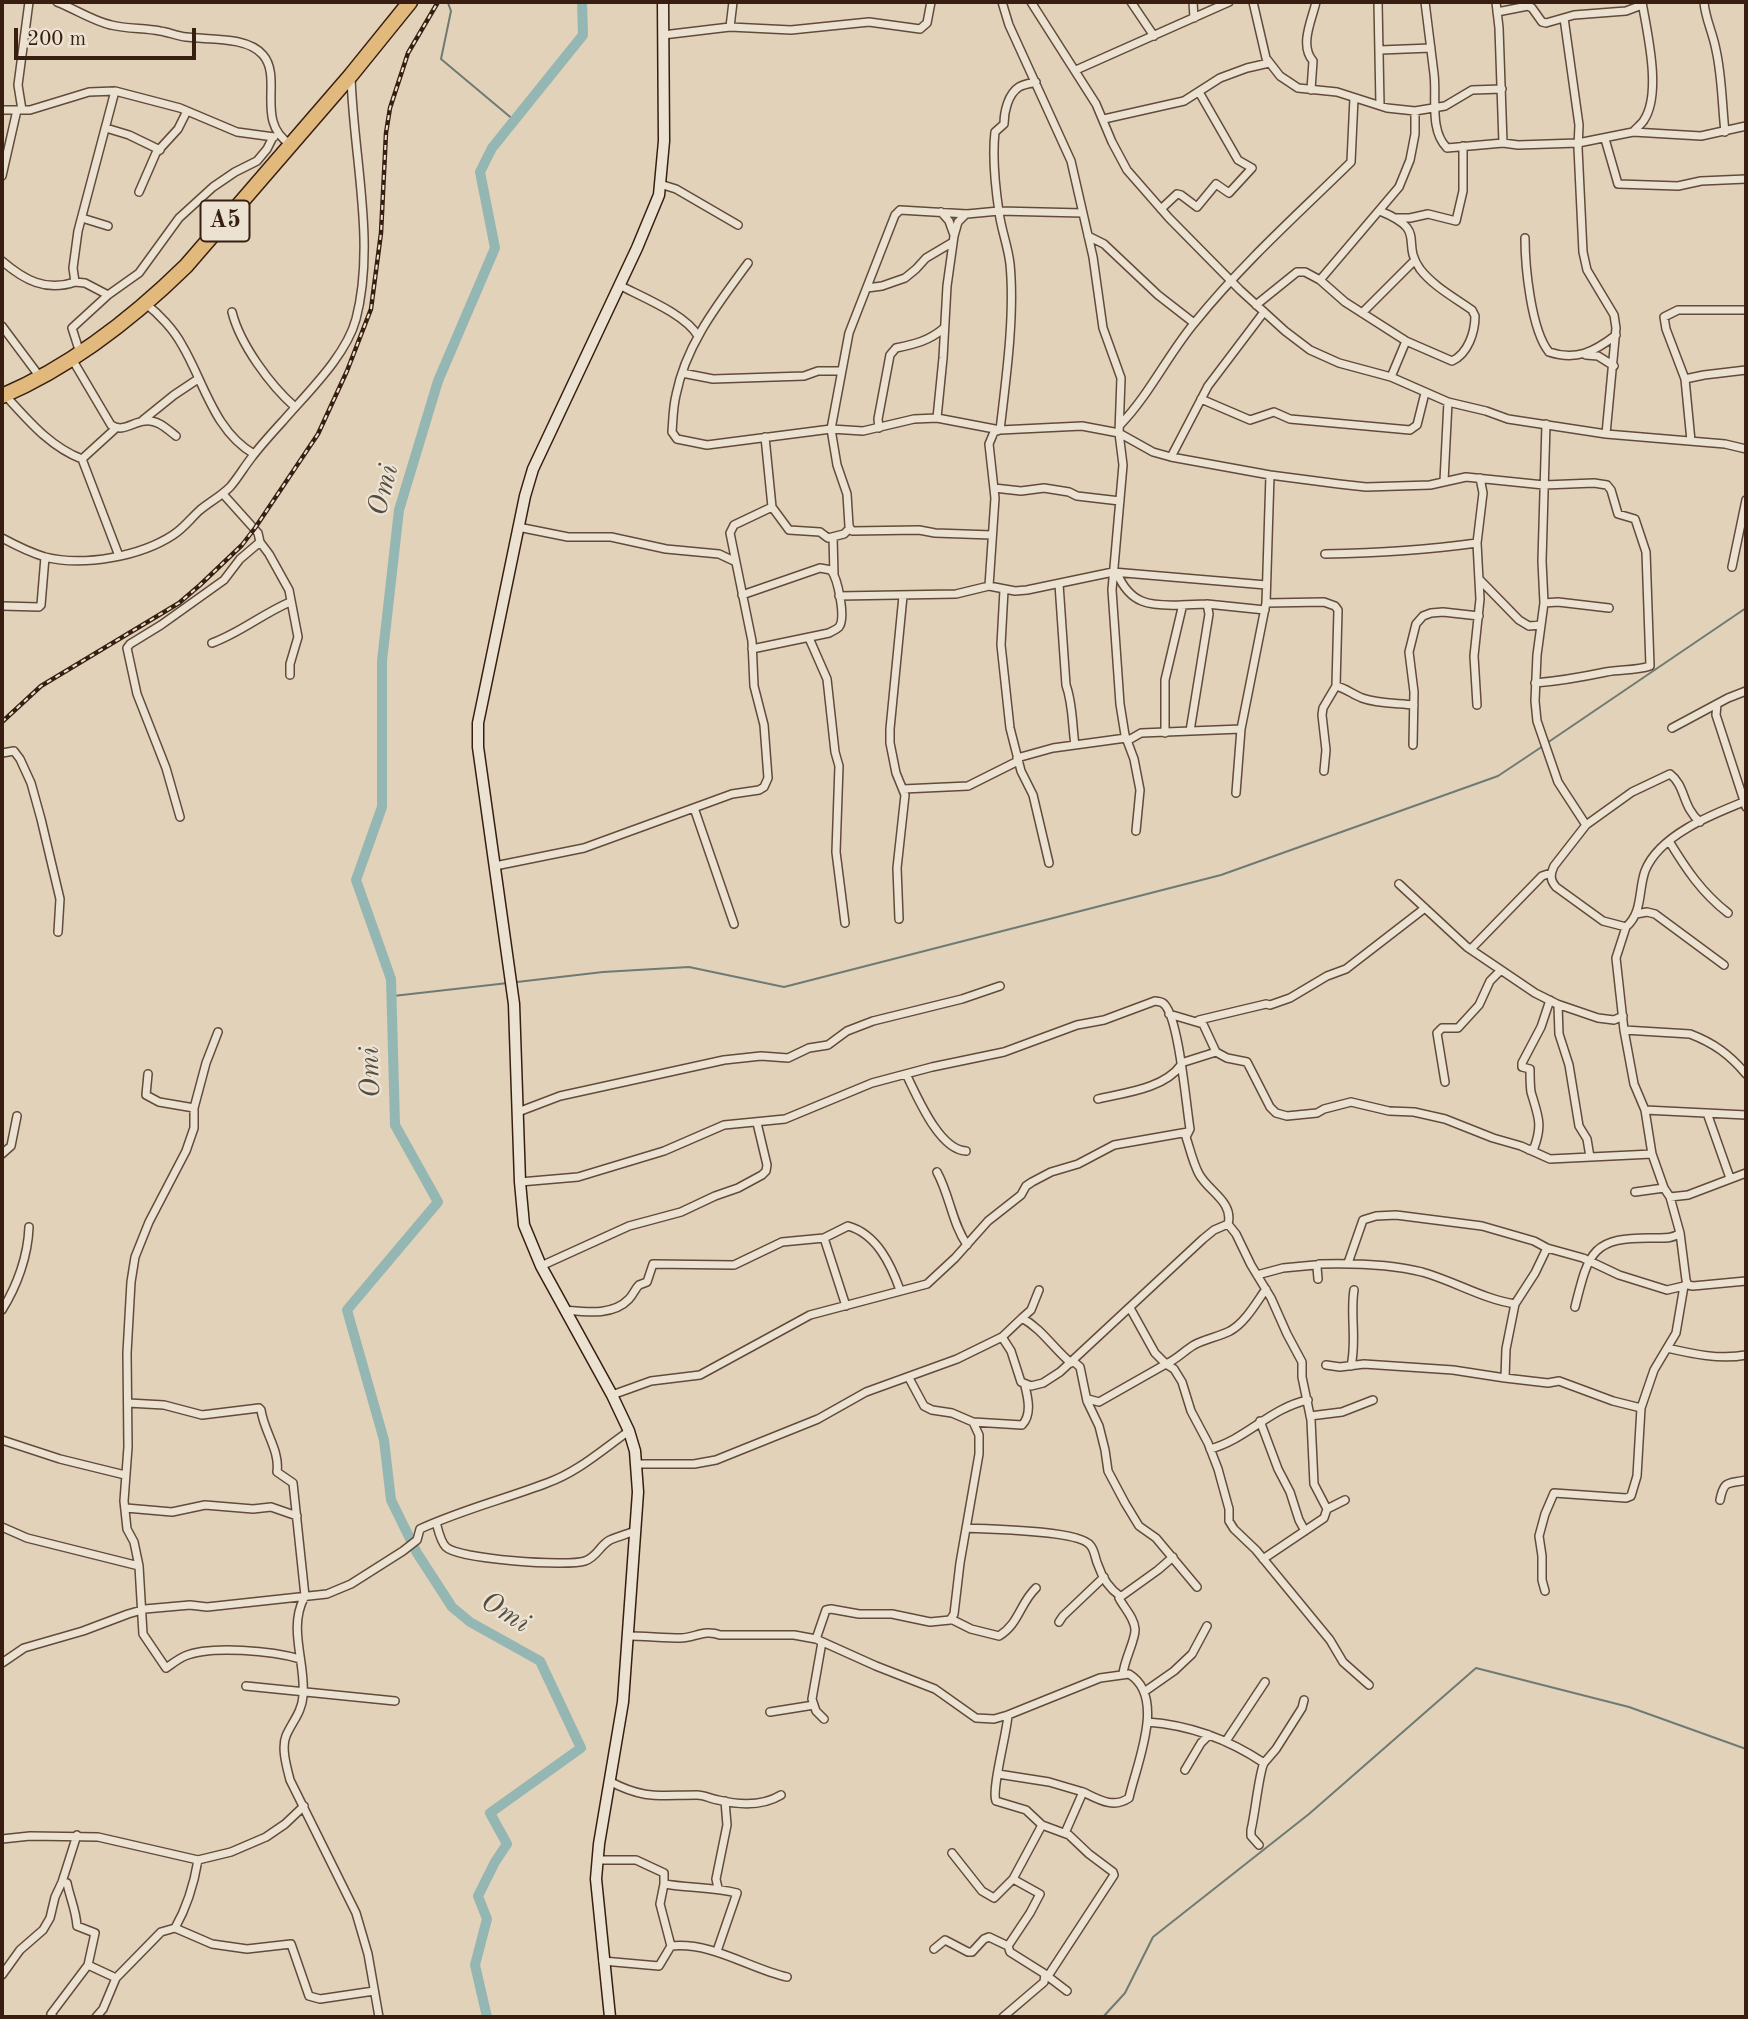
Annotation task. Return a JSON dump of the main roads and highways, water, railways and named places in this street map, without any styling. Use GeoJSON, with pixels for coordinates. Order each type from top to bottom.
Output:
{"type":"FeatureCollection","features":[{"type":"Feature","properties":{"kind":"highway","name":"A5"},"geometry":{"type":"LineString","coordinates":[[4,392],[40,377],[110,333],[187,265],[281,140],[351,75],[410,2]]}},
{"type":"Feature","properties":{"kind":"waterway"},"geometry":{"type":"LineString","coordinates":[[395,2],[399,3]]}},
{"type":"Feature","properties":{"kind":"waterway","name":"Omi"},"geometry":{"type":"LineString","coordinates":[[487,2017],[475,1965],[487,1919],[478,1896],[507,1844],[490,1813],[581,1748],[540,1661],[470,1622],[452,1607],[417,1553],[391,1500],[384,1440],[347,1310],[438,1202],[395,1125],[391,979],[356,880],[382,807],[382,661],[399,510],[438,381],[495,248],[480,172],[492,148],[583,35],[582,2]]}},
{"type":"Feature","properties":{"kind":"waterway"},"geometry":{"type":"LineString","coordinates":[[448,3],[451,11],[441,59],[515,121]]}},
{"type":"Feature","properties":{"kind":"waterway"},"geometry":{"type":"LineString","coordinates":[[1547,743],[1746,608]]}},
{"type":"Feature","properties":{"kind":"waterway"},"geometry":{"type":"LineString","coordinates":[[517,982],[603,972],[689,967],[784,987],[1221,875],[1498,776],[1543,746]]}},
{"type":"Feature","properties":{"kind":"waterway"},"geometry":{"type":"LineString","coordinates":[[393,996],[508,983]]}},
{"type":"Feature","properties":{"kind":"waterway"},"geometry":{"type":"LineString","coordinates":[[1103,2017],[1125,1993],[1153,1937],[1309,1814],[1476,1668],[1629,1707],[1746,1749]]}},
{"type":"Feature","properties":{"kind":"railway"},"geometry":{"type":"LineString","coordinates":[[2,722],[41,686],[179,603],[200,585],[242,545],[318,434],[347,371],[371,309],[381,233],[386,133],[390,108],[408,53],[438,2]]}}]}
